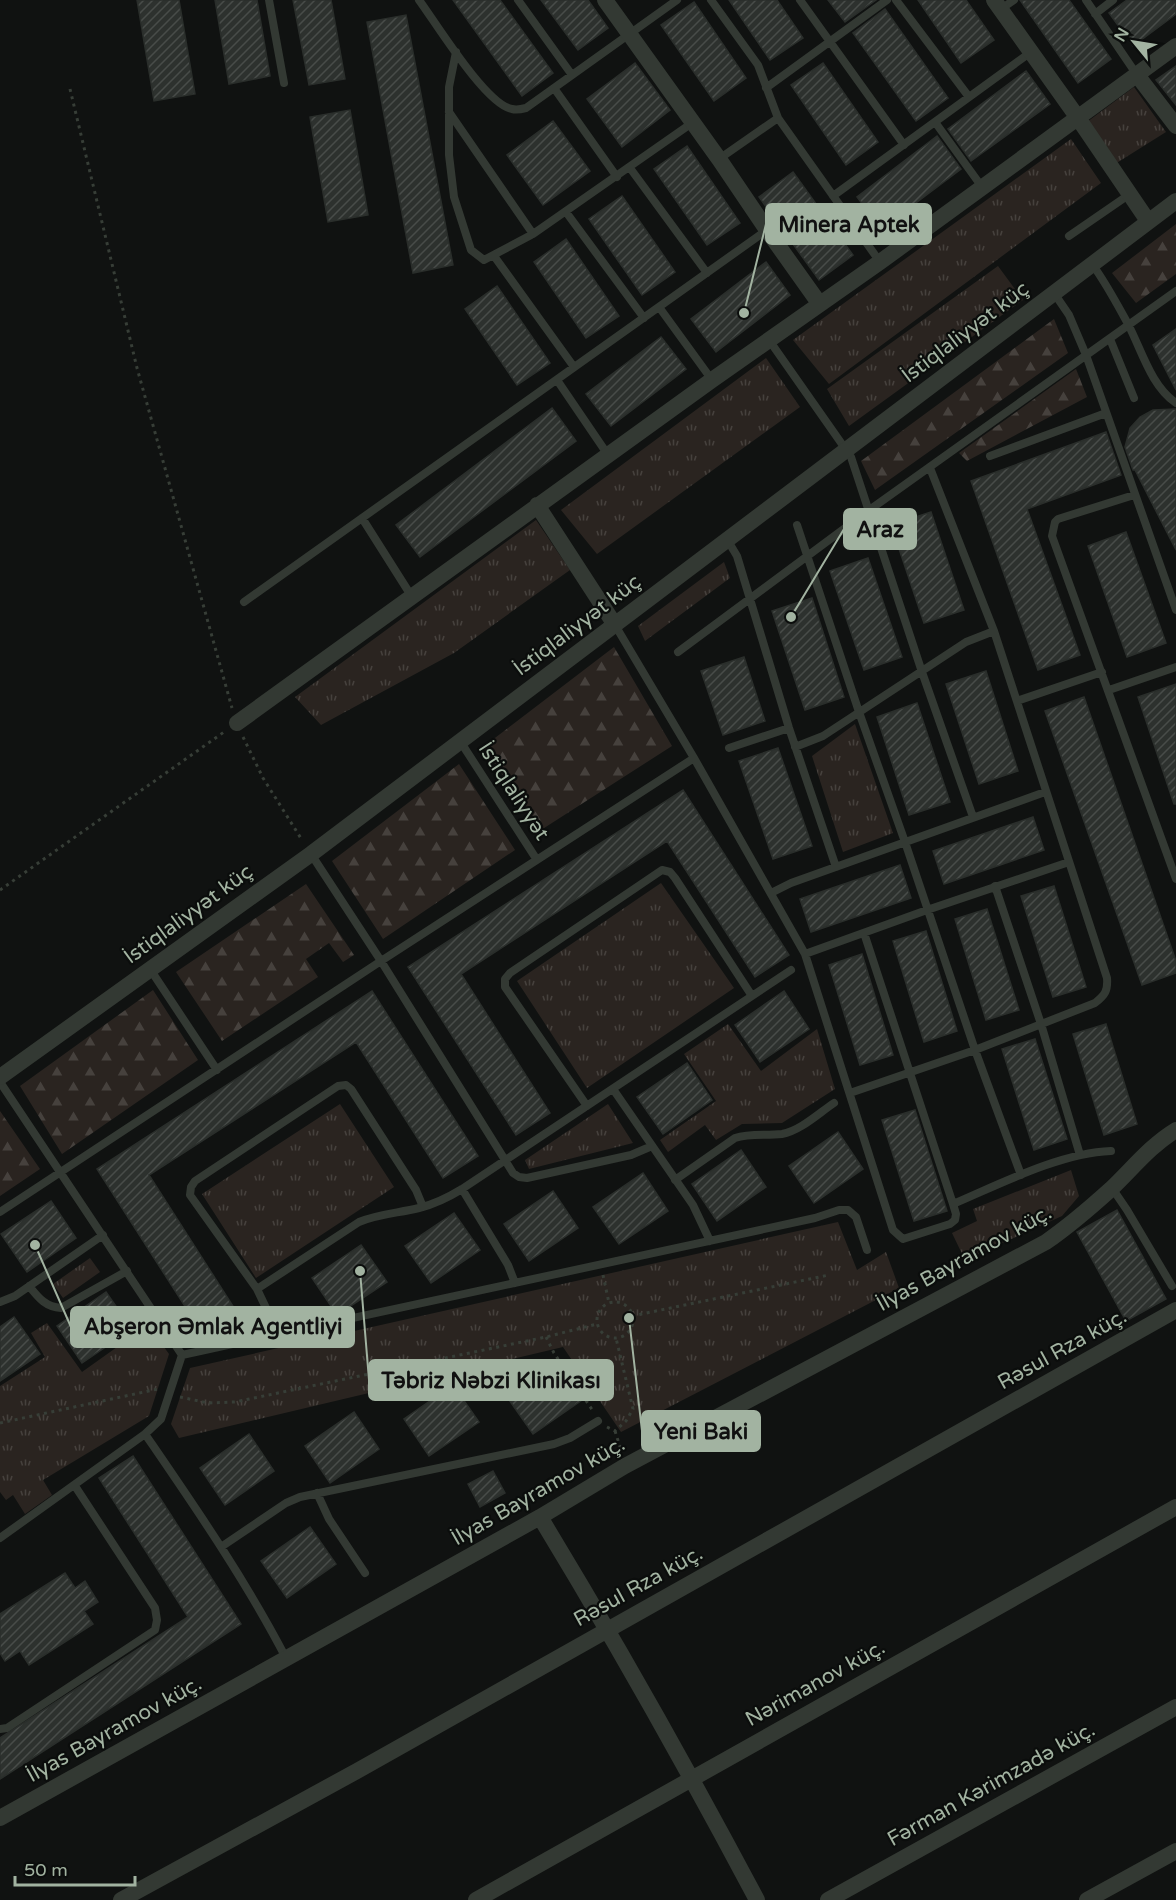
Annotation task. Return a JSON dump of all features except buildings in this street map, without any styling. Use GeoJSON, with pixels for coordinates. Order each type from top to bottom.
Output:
{"type":"FeatureCollection","features":[{"type":"Feature","properties":{"kind":"street"},"geometry":{"type":"LineString","coordinates":[[605,0],[819,303]]}},
{"type":"Feature","properties":{"kind":"street"},"geometry":{"type":"LineString","coordinates":[[1003,3],[1031,52],[1148,221]]}},
{"type":"Feature","properties":{"kind":"street"},"geometry":{"type":"LineString","coordinates":[[237,723],[537,505],[819,303],[880,262],[1176,46]]}},
{"type":"Feature","properties":{"kind":"street"},"geometry":{"type":"LineString","coordinates":[[1137,75],[1176,126]]}},
{"type":"Feature","properties":{"kind":"street","name":"İstiqlaliyyət küç"},"geometry":{"type":"LineString","coordinates":[[0,1077],[311,854],[1176,201]]}},
{"type":"Feature","properties":{"kind":"street"},"geometry":{"type":"LineString","coordinates":[[537,505],[615,625]]}},
{"type":"Feature","properties":{"kind":"street","name":"İlyas Bayramov küç."},"geometry":{"type":"LineString","coordinates":[[0,1818],[540,1516],[625,1466],[1046,1242],[1068,1226],[1154,1147],[1176,1130]]}},
{"type":"Feature","properties":{"kind":"street","name":"Rəsul Rza küç."},"geometry":{"type":"LineString","coordinates":[[121,1900],[357,1771],[1176,1311]]}},
{"type":"Feature","properties":{"kind":"street","name":"Nərimanov küç."},"geometry":{"type":"LineString","coordinates":[[476,1900],[1176,1506]]}},
{"type":"Feature","properties":{"kind":"street"},"geometry":{"type":"LineString","coordinates":[[540,1516],[608,1629],[692,1778],[757,1900]]}},
{"type":"Feature","properties":{"kind":"street","name":"Fərman Kərimzadə küç."},"geometry":{"type":"LineString","coordinates":[[828,1900],[1176,1707]]}},
{"type":"Feature","properties":{"kind":"street"},"geometry":{"type":"LineString","coordinates":[[1087,1900],[1176,1851]]}},
{"type":"Feature","properties":{"kind":"lane"},"geometry":{"type":"LineString","coordinates":[[269,0],[284,84]]}},
{"type":"Feature","properties":{"kind":"lane"},"geometry":{"type":"LineString","coordinates":[[419,0],[481,85],[497,102],[511,109],[526,108],[677,0]]}},
{"type":"Feature","properties":{"kind":"lane"},"geometry":{"type":"LineString","coordinates":[[518,0],[572,75]]}},
{"type":"Feature","properties":{"kind":"lane"},"geometry":{"type":"LineString","coordinates":[[711,0],[758,65],[778,118],[880,262]]}},
{"type":"Feature","properties":{"kind":"lane"},"geometry":{"type":"LineString","coordinates":[[800,0],[904,145]]}},
{"type":"Feature","properties":{"kind":"lane"},"geometry":{"type":"LineString","coordinates":[[766,88],[887,0]]}},
{"type":"Feature","properties":{"kind":"lane"},"geometry":{"type":"LineString","coordinates":[[896,0],[969,97]]}},
{"type":"Feature","properties":{"kind":"lane"},"geometry":{"type":"LineString","coordinates":[[1086,0],[1137,75]]}},
{"type":"Feature","properties":{"kind":"lane"},"geometry":{"type":"LineString","coordinates":[[1095,14],[1113,0]]}},
{"type":"Feature","properties":{"kind":"lane"},"geometry":{"type":"LineString","coordinates":[[456,52],[449,87],[448,112],[449,155],[454,197],[471,250],[484,260],[533,234],[692,123]]}},
{"type":"Feature","properties":{"kind":"lane"},"geometry":{"type":"LineString","coordinates":[[833,196],[1031,52]]}},
{"type":"Feature","properties":{"kind":"lane"},"geometry":{"type":"LineString","coordinates":[[554,88],[617,177]]}},
{"type":"Feature","properties":{"kind":"lane"},"geometry":{"type":"LineString","coordinates":[[448,112],[533,234]]}},
{"type":"Feature","properties":{"kind":"lane"},"geometry":{"type":"LineString","coordinates":[[719,159],[778,118]]}},
{"type":"Feature","properties":{"kind":"lane"},"geometry":{"type":"LineString","coordinates":[[935,122],[982,187]]}},
{"type":"Feature","properties":{"kind":"lane"},"geometry":{"type":"LineString","coordinates":[[630,168],[707,273]]}},
{"type":"Feature","properties":{"kind":"lane"},"geometry":{"type":"LineString","coordinates":[[1069,236],[1130,194]]}},
{"type":"Feature","properties":{"kind":"lane"},"geometry":{"type":"LineString","coordinates":[[566,212],[644,318]]}},
{"type":"Feature","properties":{"kind":"lane"},"geometry":{"type":"LineString","coordinates":[[244,602],[767,230]]}},
{"type":"Feature","properties":{"kind":"lane"},"geometry":{"type":"LineString","coordinates":[[494,256],[574,367]]}},
{"type":"Feature","properties":{"kind":"lane"},"geometry":{"type":"LineString","coordinates":[[1092,264],[1129,325],[1159,387],[1176,404]]}},
{"type":"Feature","properties":{"kind":"lane"},"geometry":{"type":"LineString","coordinates":[[678,652],[749,597],[1176,291]]}},
{"type":"Feature","properties":{"kind":"lane"},"geometry":{"type":"LineString","coordinates":[[1054,293],[1069,315],[1086,355],[1176,610]]}},
{"type":"Feature","properties":{"kind":"lane"},"geometry":{"type":"LineString","coordinates":[[659,307],[712,380]]}},
{"type":"Feature","properties":{"kind":"lane"},"geometry":{"type":"LineString","coordinates":[[1110,339],[1134,398]]}},
{"type":"Feature","properties":{"kind":"lane"},"geometry":{"type":"LineString","coordinates":[[769,340],[847,450],[856,468],[868,511],[973,817]]}},
{"type":"Feature","properties":{"kind":"lane"},"geometry":{"type":"LineString","coordinates":[[557,380],[608,455]]}},
{"type":"Feature","properties":{"kind":"lane"},"geometry":{"type":"LineString","coordinates":[[990,456],[1106,413]]}},
{"type":"Feature","properties":{"kind":"lane"},"geometry":{"type":"LineString","coordinates":[[850,1093],[975,1050],[1095,1003],[1105,996],[1108,988],[1107,978],[994,631],[930,468]]}},
{"type":"Feature","properties":{"kind":"lane"},"geometry":{"type":"LineString","coordinates":[[1134,495],[1063,517],[1055,522],[1052,536],[1176,879]]}},
{"type":"Feature","properties":{"kind":"lane"},"geometry":{"type":"LineString","coordinates":[[362,518],[412,597]]}},
{"type":"Feature","properties":{"kind":"lane"},"geometry":{"type":"LineString","coordinates":[[797,525],[975,1050],[1021,1175]]}},
{"type":"Feature","properties":{"kind":"lane"},"geometry":{"type":"LineString","coordinates":[[728,541],[737,556],[795,747],[836,867]]}},
{"type":"Feature","properties":{"kind":"lane"},"geometry":{"type":"LineString","coordinates":[[615,625],[694,758],[805,954],[892,1230],[903,1239],[950,1224],[955,1220],[956,1214],[864,933]]}},
{"type":"Feature","properties":{"kind":"lane"},"geometry":{"type":"LineString","coordinates":[[795,747],[823,736],[966,642],[994,631]]}},
{"type":"Feature","properties":{"kind":"lane"},"geometry":{"type":"LineString","coordinates":[[1109,690],[1176,667]]}},
{"type":"Feature","properties":{"kind":"lane"},"geometry":{"type":"LineString","coordinates":[[1017,700],[1102,672]]}},
{"type":"Feature","properties":{"kind":"lane"},"geometry":{"type":"LineString","coordinates":[[729,748],[789,728]]}},
{"type":"Feature","properties":{"kind":"lane","name":"İstiqlaliyyət"},"geometry":{"type":"LineString","coordinates":[[460,741],[537,860]]}},
{"type":"Feature","properties":{"kind":"lane"},"geometry":{"type":"LineString","coordinates":[[0,1212],[694,758]]}},
{"type":"Feature","properties":{"kind":"lane"},"geometry":{"type":"LineString","coordinates":[[771,893],[791,883],[1045,792]]}},
{"type":"Feature","properties":{"kind":"lane"},"geometry":{"type":"LineString","coordinates":[[311,854],[381,961],[513,1173],[527,1178],[631,1155],[652,1146]]}},
{"type":"Feature","properties":{"kind":"lane"},"geometry":{"type":"LineString","coordinates":[[805,954],[1069,862]]}},
{"type":"Feature","properties":{"kind":"lane"},"geometry":{"type":"LineString","coordinates":[[587,1106],[505,987],[505,979],[510,973],[662,870],[670,872],[675,878],[752,996]]}},
{"type":"Feature","properties":{"kind":"lane"},"geometry":{"type":"LineString","coordinates":[[995,886],[1041,1024],[1080,1155]]}},
{"type":"Feature","properties":{"kind":"lane"},"geometry":{"type":"LineString","coordinates":[[150,969],[217,1070]]}},
{"type":"Feature","properties":{"kind":"lane"},"geometry":{"type":"LineString","coordinates":[[257,1289],[358,1222],[423,1207],[445,1199],[462,1189],[791,970]]}},
{"type":"Feature","properties":{"kind":"lane"},"geometry":{"type":"LineString","coordinates":[[0,1082],[182,1356]]}},
{"type":"Feature","properties":{"kind":"lane"},"geometry":{"type":"LineString","coordinates":[[272,1336],[267,1310],[257,1289],[190,1195],[195,1181],[338,1086],[346,1085],[351,1089],[416,1190],[423,1207]]}},
{"type":"Feature","properties":{"kind":"lane"},"geometry":{"type":"LineString","coordinates":[[613,1089],[702,1220],[710,1241]]}},
{"type":"Feature","properties":{"kind":"lane"},"geometry":{"type":"LineString","coordinates":[[675,1180],[735,1138],[744,1135],[783,1134],[834,1103]]}},
{"type":"Feature","properties":{"kind":"lane"},"geometry":{"type":"LineString","coordinates":[[953,1204],[1021,1175],[1080,1155],[1111,1151]]}},
{"type":"Feature","properties":{"kind":"lane"},"geometry":{"type":"LineString","coordinates":[[1112,1188],[1172,1286]]}},
{"type":"Feature","properties":{"kind":"lane"},"geometry":{"type":"LineString","coordinates":[[462,1189],[508,1264],[514,1283]]}},
{"type":"Feature","properties":{"kind":"lane"},"geometry":{"type":"LineString","coordinates":[[182,1356],[815,1218],[838,1210],[848,1210],[856,1217],[867,1250]]}},
{"type":"Feature","properties":{"kind":"lane"},"geometry":{"type":"LineString","coordinates":[[0,1302],[15,1296],[102,1235]]}},
{"type":"Feature","properties":{"kind":"lane"},"geometry":{"type":"LineString","coordinates":[[29,1286],[41,1301],[52,1307],[60,1308],[127,1271]]}},
{"type":"Feature","properties":{"kind":"lane"},"geometry":{"type":"LineString","coordinates":[[0,1538],[146,1434],[161,1419],[182,1356]]}},
{"type":"Feature","properties":{"kind":"lane"},"geometry":{"type":"LineString","coordinates":[[221,1547],[286,1503],[300,1497],[554,1444],[570,1438],[598,1421]]}},
{"type":"Feature","properties":{"kind":"lane"},"geometry":{"type":"LineString","coordinates":[[146,1434],[221,1547],[268,1623],[286,1658]]}},
{"type":"Feature","properties":{"kind":"lane"},"geometry":{"type":"LineString","coordinates":[[0,1728],[8,1728],[155,1630],[156,1608],[75,1486]]}},
{"type":"Feature","properties":{"kind":"lane"},"geometry":{"type":"LineString","coordinates":[[316,1493],[329,1519],[365,1573]]}},
{"type":"Feature","properties":{"kind":"path"},"geometry":{"type":"LineString","coordinates":[[70,89],[137,368],[237,723],[263,778],[311,854]]}},
{"type":"Feature","properties":{"kind":"path"},"geometry":{"type":"LineString","coordinates":[[0,890],[237,723]]}},
{"type":"Feature","properties":{"kind":"path"},"geometry":{"type":"LineString","coordinates":[[600,1264],[609,1303]]}},
{"type":"Feature","properties":{"kind":"path"},"geometry":{"type":"LineString","coordinates":[[632,1316],[829,1275]]}},
{"type":"Feature","properties":{"kind":"path"},"geometry":{"type":"LineString","coordinates":[[609,1303],[622,1303],[631,1311],[632,1316],[632,1327],[628,1332],[616,1338],[603,1334],[597,1324],[598,1313],[609,1303]]}},
{"type":"Feature","properties":{"kind":"path"},"geometry":{"type":"LineString","coordinates":[[180,1397],[208,1402],[235,1402],[546,1337],[597,1324]]}},
{"type":"Feature","properties":{"kind":"path"},"geometry":{"type":"LineString","coordinates":[[546,1337],[598,1421],[615,1431],[626,1421],[633,1409],[616,1338]]}},
{"type":"Feature","properties":{"kind":"path"},"geometry":{"type":"LineString","coordinates":[[0,1423],[158,1389]]}},
{"type":"Feature","properties":{"kind":"green space"},"geometry":{"type":"Polygon","coordinates":[[[1134,87],[1166,132],[1115,164],[1087,122],[1134,87]]]}},
{"type":"Feature","properties":{"kind":"green space"},"geometry":{"type":"Polygon","coordinates":[[[1071,139],[1101,183],[829,384],[793,340],[1071,139]]]}},
{"type":"Feature","properties":{"kind":"green space"},"geometry":{"type":"Polygon","coordinates":[[[1176,224],[1176,274],[1136,303],[1112,273],[1176,224]]]}},
{"type":"Feature","properties":{"kind":"green space"},"geometry":{"type":"Polygon","coordinates":[[[998,266],[1023,300],[849,426],[827,389],[998,266]]]}},
{"type":"Feature","properties":{"kind":"green space"},"geometry":{"type":"Polygon","coordinates":[[[1054,319],[1068,353],[875,490],[861,461],[1054,319]]]}},
{"type":"Feature","properties":{"kind":"green space"},"geometry":{"type":"Polygon","coordinates":[[[766,358],[800,407],[597,554],[561,510],[766,358]]]}},
{"type":"Feature","properties":{"kind":"green space"},"geometry":{"type":"Polygon","coordinates":[[[1076,369],[1087,397],[967,461],[959,453],[1076,369]]]}},
{"type":"Feature","properties":{"kind":"green space"},"geometry":{"type":"Polygon","coordinates":[[[536,520],[570,570],[454,653],[321,725],[295,697],[536,520]]]}},
{"type":"Feature","properties":{"kind":"green space"},"geometry":{"type":"Polygon","coordinates":[[[724,562],[730,578],[645,641],[638,626],[724,562]]]}},
{"type":"Feature","properties":{"kind":"green space"},"geometry":{"type":"Polygon","coordinates":[[[614,647],[672,746],[541,830],[483,747],[614,647]]]}},
{"type":"Feature","properties":{"kind":"green space"},"geometry":{"type":"Polygon","coordinates":[[[855,724],[893,833],[843,852],[812,756],[855,724]]]}},
{"type":"Feature","properties":{"kind":"green space"},"geometry":{"type":"Polygon","coordinates":[[[459,764],[515,850],[383,939],[332,861],[459,764]]]}},
{"type":"Feature","properties":{"kind":"green space"},"geometry":{"type":"Polygon","coordinates":[[[661,883],[734,988],[587,1088],[517,981],[661,883]]]}},
{"type":"Feature","properties":{"kind":"green space"},"geometry":{"type":"Polygon","coordinates":[[[306,884],[354,955],[343,962],[329,943],[306,959],[318,977],[222,1041],[176,972],[306,884]]]}},
{"type":"Feature","properties":{"kind":"green space"},"geometry":{"type":"Polygon","coordinates":[[[153,990],[198,1060],[62,1154],[20,1086],[153,990]]]}},
{"type":"Feature","properties":{"kind":"green space"},"geometry":{"type":"Polygon","coordinates":[[[728,1024],[761,1071],[817,1029],[835,1089],[782,1123],[742,1124],[716,1140],[705,1125],[668,1152],[660,1140],[716,1101],[684,1054],[728,1024]]]}},
{"type":"Feature","properties":{"kind":"green space"},"geometry":{"type":"Polygon","coordinates":[[[340,1104],[394,1187],[256,1278],[202,1194],[340,1104]]]}},
{"type":"Feature","properties":{"kind":"green space"},"geometry":{"type":"Polygon","coordinates":[[[608,1104],[633,1143],[529,1169],[525,1160],[608,1104]]]}},
{"type":"Feature","properties":{"kind":"green space"},"geometry":{"type":"Polygon","coordinates":[[[0,1111],[40,1169],[0,1196],[0,1111]]]}},
{"type":"Feature","properties":{"kind":"green space"},"geometry":{"type":"Polygon","coordinates":[[[1071,1170],[1079,1196],[1062,1216],[965,1260],[952,1233],[977,1221],[973,1209],[1071,1170]]]}},
{"type":"Feature","properties":{"kind":"green space"},"geometry":{"type":"Polygon","coordinates":[[[838,1222],[857,1270],[886,1252],[899,1288],[621,1432],[563,1347],[179,1438],[171,1424],[190,1368],[838,1222]]]}},
{"type":"Feature","properties":{"kind":"green space"},"geometry":{"type":"Polygon","coordinates":[[[90,1258],[100,1272],[63,1298],[53,1284],[90,1258]]]}},
{"type":"Feature","properties":{"kind":"green space"},"geometry":{"type":"Polygon","coordinates":[[[47,1323],[82,1372],[148,1325],[169,1354],[149,1416],[43,1480],[52,1495],[25,1514],[13,1495],[6,1500],[0,1492],[0,1386],[45,1357],[31,1333],[47,1323]]]}},
{"type":"Feature","properties":{"kind":"place","name":"Minera Aptek"},"geometry":{"type":"Point","coordinates":[744,313]}},
{"type":"Feature","properties":{"kind":"place","name":"Araz"},"geometry":{"type":"Point","coordinates":[791,617]}},
{"type":"Feature","properties":{"kind":"place","name":"Abşeron Əmlak Agentliyi"},"geometry":{"type":"Point","coordinates":[35,1245]}},
{"type":"Feature","properties":{"kind":"place","name":"Təbriz Nəbzi Klinikası"},"geometry":{"type":"Point","coordinates":[360,1271]}},
{"type":"Feature","properties":{"kind":"place","name":"Yeni Baki"},"geometry":{"type":"Point","coordinates":[629,1318]}}]}
